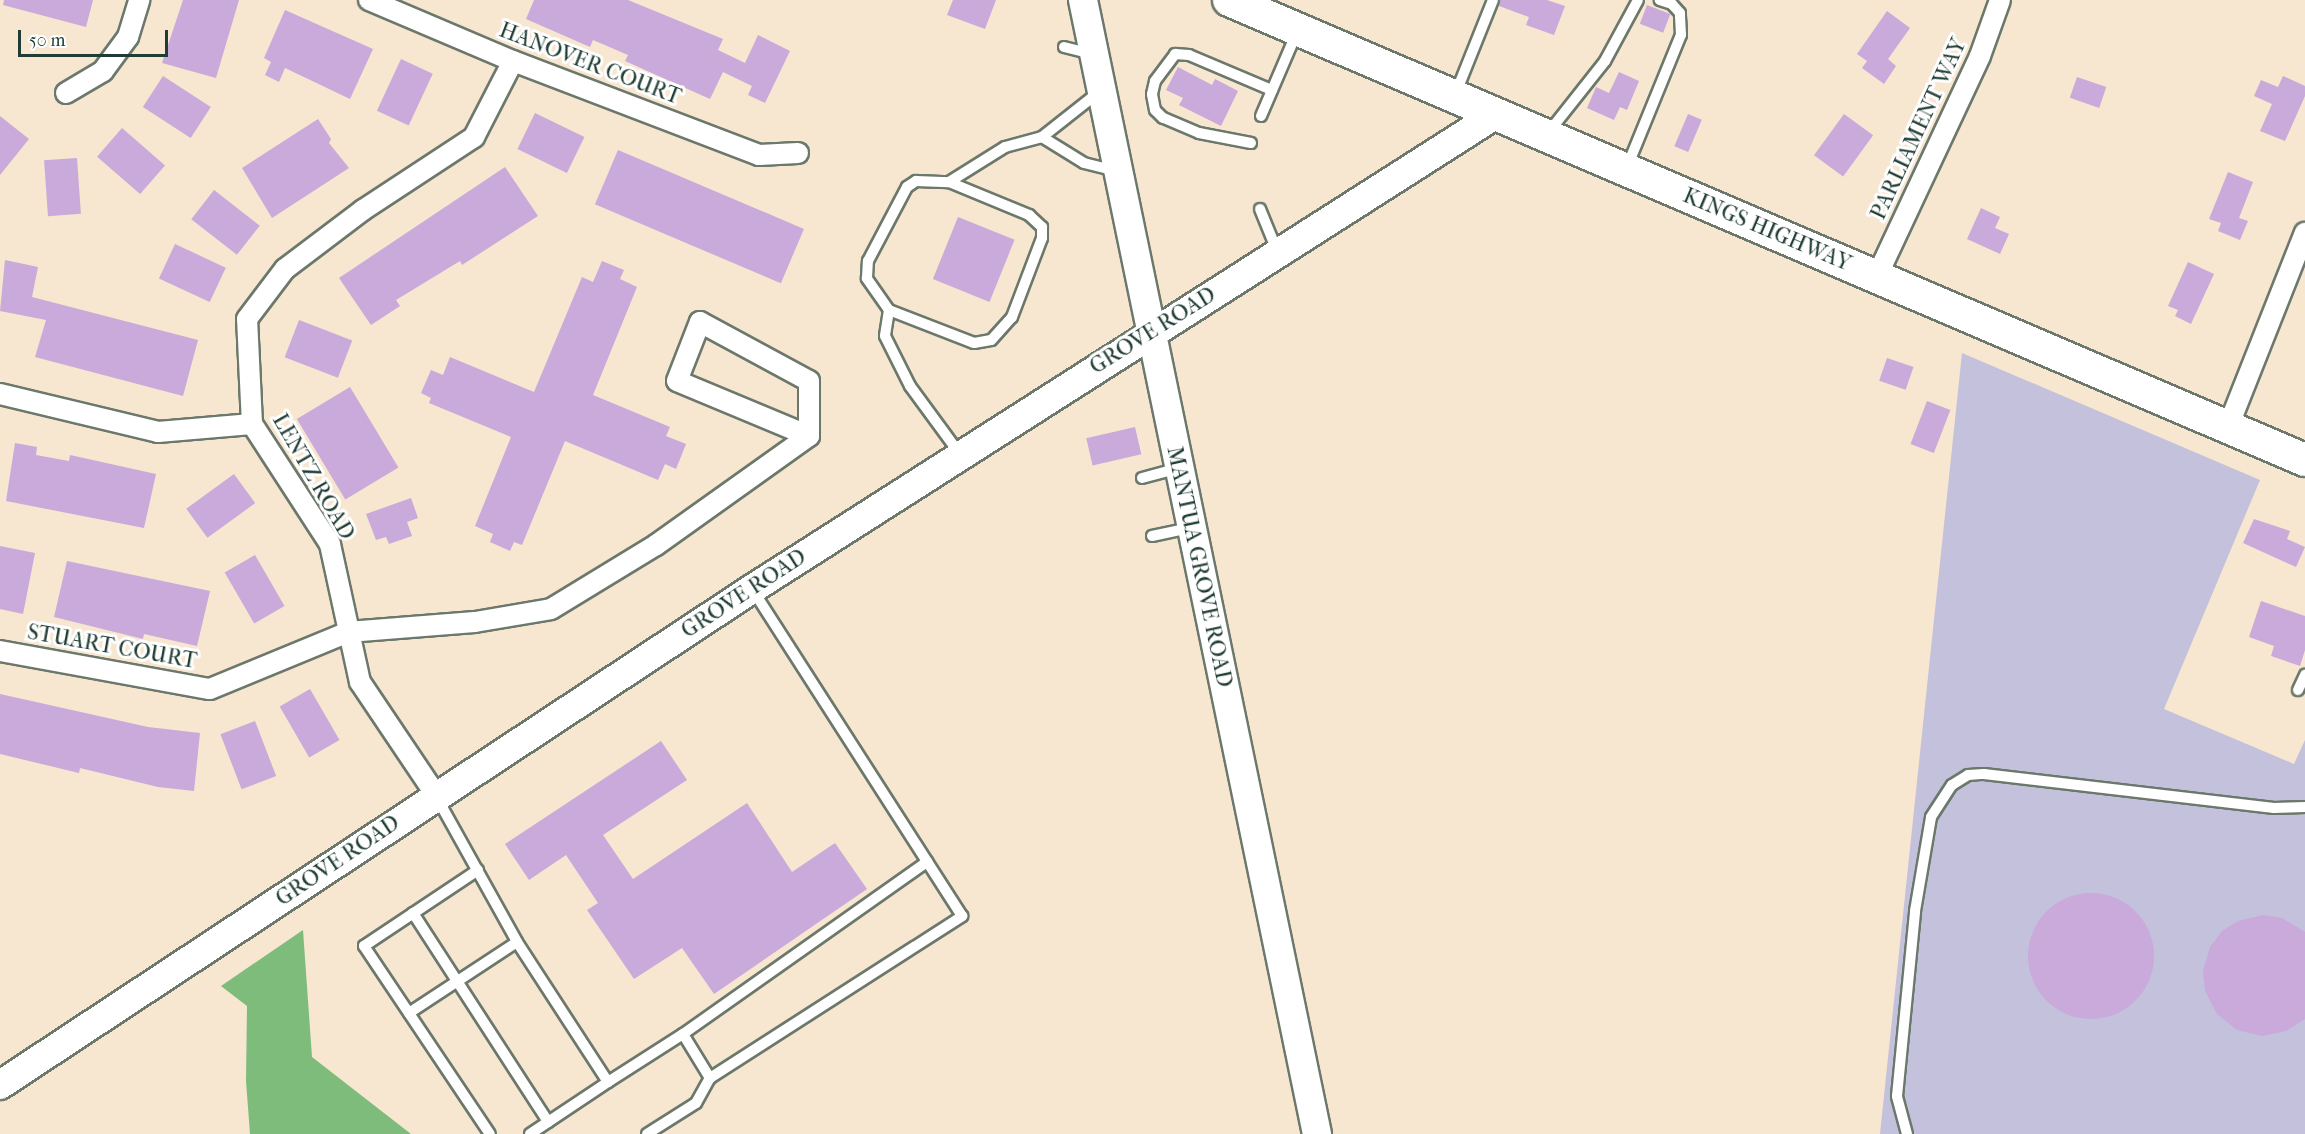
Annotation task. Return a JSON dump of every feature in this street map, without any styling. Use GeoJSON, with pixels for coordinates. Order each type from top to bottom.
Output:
{"type":"FeatureCollection","features":[{"type":"Feature","properties":{"kind":"main road","name":"MANTUA GROVE ROAD"},"geometry":{"type":"LineString","coordinates":[[1083,0],[1317,1134]]}},
{"type":"Feature","properties":{"kind":"main road","name":"KINGS HIGHWAY"},"geometry":{"type":"LineString","coordinates":[[1229,0],[1278,18],[1453,98],[1877,276],[2305,460]]}},
{"type":"Feature","properties":{"kind":"main road","name":"GROVE ROAD"},"geometry":{"type":"LineString","coordinates":[[0,1084],[436,795],[960,454],[1495,115]]}},
{"type":"Feature","properties":{"kind":"street"},"geometry":{"type":"LineString","coordinates":[[66,93],[103,71],[128,37],[139,0]]}},
{"type":"Feature","properties":{"kind":"street","name":"HANOVER COURT"},"geometry":{"type":"LineString","coordinates":[[369,0],[513,61],[759,155],[798,153]]}},
{"type":"Feature","properties":{"kind":"street","name":"PARLIAMENT WAY"},"geometry":{"type":"LineString","coordinates":[[1877,276],[1980,56],[2000,0]]}},
{"type":"Feature","properties":{"kind":"street","name":"LENTZ ROAD"},"geometry":{"type":"LineString","coordinates":[[436,795],[360,682],[330,544],[252,424],[247,319],[285,269],[363,210],[474,136],[513,61]]}},
{"type":"Feature","properties":{"kind":"street"},"geometry":{"type":"LineString","coordinates":[[2228,427],[2305,233]]}},
{"type":"Feature","properties":{"kind":"street"},"geometry":{"type":"LineString","coordinates":[[700,322],[809,381],[809,436],[677,381],[700,322]]}},
{"type":"Feature","properties":{"kind":"street"},"geometry":{"type":"LineString","coordinates":[[0,394],[158,432],[252,424]]}},
{"type":"Feature","properties":{"kind":"street","name":"STUART COURT"},"geometry":{"type":"LineString","coordinates":[[0,651],[210,689],[348,632],[475,622],[551,609],[656,545],[809,436]]}},
{"type":"Feature","properties":{"kind":"lane"},"geometry":{"type":"LineString","coordinates":[[1453,98],[1493,0]]}},
{"type":"Feature","properties":{"kind":"lane"},"geometry":{"type":"LineString","coordinates":[[1546,136],[1605,61],[1638,0]]}},
{"type":"Feature","properties":{"kind":"lane"},"geometry":{"type":"LineString","coordinates":[[1625,170],[1681,34],[1680,13],[1672,4],[1660,0]]}},
{"type":"Feature","properties":{"kind":"lane"},"geometry":{"type":"LineString","coordinates":[[1261,116],[1272,90],[1278,18]]}},
{"type":"Feature","properties":{"kind":"lane"},"geometry":{"type":"LineString","coordinates":[[1064,47],[1095,55]]}},
{"type":"Feature","properties":{"kind":"lane"},"geometry":{"type":"LineString","coordinates":[[1251,143],[1198,133],[1163,118],[1155,110],[1152,94],[1155,81],[1175,54],[1189,55],[1272,90]]}},
{"type":"Feature","properties":{"kind":"lane"},"geometry":{"type":"LineString","coordinates":[[949,182],[1005,147],[1042,137],[1102,90]]}},
{"type":"Feature","properties":{"kind":"lane"},"geometry":{"type":"LineString","coordinates":[[1042,137],[1084,163],[1119,172]]}},
{"type":"Feature","properties":{"kind":"lane"},"geometry":{"type":"LineString","coordinates":[[932,179],[949,182],[1029,215],[1042,226],[1042,238],[1012,317],[991,340],[974,343],[889,310],[867,278],[868,261],[907,187],[932,179]]}},
{"type":"Feature","properties":{"kind":"lane"},"geometry":{"type":"LineString","coordinates":[[1260,209],[1278,253]]}},
{"type":"Feature","properties":{"kind":"lane"},"geometry":{"type":"LineString","coordinates":[[889,310],[885,336],[910,386],[960,454]]}},
{"type":"Feature","properties":{"kind":"lane"},"geometry":{"type":"LineString","coordinates":[[1142,478],[1179,468]]}},
{"type":"Feature","properties":{"kind":"lane"},"geometry":{"type":"LineString","coordinates":[[1152,536],[1190,527]]}},
{"type":"Feature","properties":{"kind":"lane"},"geometry":{"type":"LineString","coordinates":[[647,1134],[696,1103],[710,1078],[962,916],[752,589]]}},
{"type":"Feature","properties":{"kind":"lane"},"geometry":{"type":"LineString","coordinates":[[2298,690],[2305,675]]}},
{"type":"Feature","properties":{"kind":"lane"},"geometry":{"type":"LineString","coordinates":[[1907,1134],[1897,1096],[1915,911],[1931,817],[1952,785],[1968,775],[1984,774],[2274,808],[2305,807]]}},
{"type":"Feature","properties":{"kind":"lane"},"geometry":{"type":"LineString","coordinates":[[436,795],[517,942],[608,1082]]}},
{"type":"Feature","properties":{"kind":"lane"},"geometry":{"type":"LineString","coordinates":[[531,1134],[683,1034],[927,862]]}},
{"type":"Feature","properties":{"kind":"lane"},"geometry":{"type":"LineString","coordinates":[[478,870],[364,946],[490,1134]]}},
{"type":"Feature","properties":{"kind":"lane"},"geometry":{"type":"LineString","coordinates":[[413,912],[548,1122]]}},
{"type":"Feature","properties":{"kind":"lane"},"geometry":{"type":"LineString","coordinates":[[409,1013],[517,942]]}},
{"type":"Feature","properties":{"kind":"lane"},"geometry":{"type":"LineString","coordinates":[[683,1034],[710,1078]]}},
{"type":"Feature","properties":{"kind":"shaded area"},"geometry":{"type":"Polygon","coordinates":[[[1962,353],[2260,480],[2164,709],[2294,764],[2305,740],[2305,1134],[1880,1134],[1962,353]]]}},
{"type":"Feature","properties":{"kind":"green space"},"geometry":{"type":"Polygon","coordinates":[[[303,930],[312,1057],[411,1134],[250,1134],[246,1081],[247,1006],[221,986],[303,930]]]}},
{"type":"Feature","properties":{"kind":"building"},"geometry":{"type":"Polygon","coordinates":[[[4,0],[93,0],[86,27],[3,5],[4,0]]]}},
{"type":"Feature","properties":{"kind":"building"},"geometry":{"type":"Polygon","coordinates":[[[183,0],[239,0],[216,78],[162,63],[183,0]]]}},
{"type":"Feature","properties":{"kind":"building"},"geometry":{"type":"Polygon","coordinates":[[[534,0],[628,0],[723,39],[718,50],[745,63],[758,35],[790,51],[765,103],[748,95],[752,86],[723,72],[710,99],[625,61],[628,55],[593,40],[590,47],[526,19],[534,0]]]}},
{"type":"Feature","properties":{"kind":"building"},"geometry":{"type":"Polygon","coordinates":[[[953,0],[996,0],[985,29],[947,15],[953,0]]]}},
{"type":"Feature","properties":{"kind":"building"},"geometry":{"type":"Polygon","coordinates":[[[1500,0],[1547,0],[1565,6],[1554,35],[1526,25],[1529,17],[1499,6],[1500,0]]]}},
{"type":"Feature","properties":{"kind":"building"},"geometry":{"type":"Polygon","coordinates":[[[1647,5],[1670,14],[1663,33],[1640,24],[1647,5]]]}},
{"type":"Feature","properties":{"kind":"building"},"geometry":{"type":"Polygon","coordinates":[[[285,10],[373,49],[350,99],[285,68],[279,82],[265,75],[271,62],[264,58],[285,10]]]}},
{"type":"Feature","properties":{"kind":"building"},"geometry":{"type":"Polygon","coordinates":[[[1887,11],[1910,28],[1888,59],[1896,66],[1884,84],[1862,68],[1867,61],[1857,54],[1887,11]]]}},
{"type":"Feature","properties":{"kind":"building"},"geometry":{"type":"Polygon","coordinates":[[[401,59],[433,74],[409,125],[377,111],[401,59]]]}},
{"type":"Feature","properties":{"kind":"building"},"geometry":{"type":"Polygon","coordinates":[[[1178,67],[1212,85],[1215,79],[1238,91],[1221,126],[1179,105],[1183,98],[1166,90],[1178,67]]]}},
{"type":"Feature","properties":{"kind":"building"},"geometry":{"type":"Polygon","coordinates":[[[1619,72],[1639,81],[1627,110],[1620,107],[1614,120],[1587,108],[1596,87],[1609,93],[1619,72]]]}},
{"type":"Feature","properties":{"kind":"building"},"geometry":{"type":"Polygon","coordinates":[[[163,76],[211,107],[191,138],[143,107],[163,76]]]}},
{"type":"Feature","properties":{"kind":"building"},"geometry":{"type":"Polygon","coordinates":[[[2283,76],[2305,86],[2305,96],[2285,141],[2260,131],[2272,104],[2254,96],[2261,80],[2278,87],[2283,76]]]}},
{"type":"Feature","properties":{"kind":"building"},"geometry":{"type":"Polygon","coordinates":[[[2077,77],[2106,87],[2099,108],[2070,98],[2077,77]]]}},
{"type":"Feature","properties":{"kind":"building"},"geometry":{"type":"Polygon","coordinates":[[[535,113],[584,137],[567,173],[517,149],[535,113]]]}},
{"type":"Feature","properties":{"kind":"building"},"geometry":{"type":"Polygon","coordinates":[[[1688,114],[1702,120],[1688,152],[1674,146],[1688,114]]]}},
{"type":"Feature","properties":{"kind":"building"},"geometry":{"type":"Polygon","coordinates":[[[1844,114],[1873,135],[1843,176],[1814,155],[1844,114]]]}},
{"type":"Feature","properties":{"kind":"building"},"geometry":{"type":"Polygon","coordinates":[[[0,116],[29,139],[0,175],[0,116]]]}},
{"type":"Feature","properties":{"kind":"building"},"geometry":{"type":"Polygon","coordinates":[[[318,119],[331,139],[329,143],[349,168],[272,218],[242,168],[318,119]]]}},
{"type":"Feature","properties":{"kind":"building"},"geometry":{"type":"Polygon","coordinates":[[[122,128],[165,165],[140,194],[97,157],[122,128]]]}},
{"type":"Feature","properties":{"kind":"building"},"geometry":{"type":"Polygon","coordinates":[[[618,150],[804,229],[781,283],[595,204],[618,150]]]}},
{"type":"Feature","properties":{"kind":"building"},"geometry":{"type":"Polygon","coordinates":[[[77,158],[81,214],[48,216],[44,160],[77,158]]]}},
{"type":"Feature","properties":{"kind":"building"},"geometry":{"type":"Polygon","coordinates":[[[505,167],[538,216],[462,265],[460,261],[396,300],[400,306],[371,325],[339,278],[505,167]]]}},
{"type":"Feature","properties":{"kind":"building"},"geometry":{"type":"Polygon","coordinates":[[[2228,172],[2253,182],[2239,218],[2248,221],[2240,240],[2218,231],[2221,223],[2209,219],[2228,172]]]}},
{"type":"Feature","properties":{"kind":"building"},"geometry":{"type":"Polygon","coordinates":[[[214,190],[260,226],[237,255],[191,219],[214,190]]]}},
{"type":"Feature","properties":{"kind":"building"},"geometry":{"type":"Polygon","coordinates":[[[1981,208],[2000,217],[1995,228],[2009,234],[2000,254],[1967,239],[1981,208]]]}},
{"type":"Feature","properties":{"kind":"building"},"geometry":{"type":"Polygon","coordinates":[[[958,217],[1015,240],[989,302],[933,279],[958,217]]]}},
{"type":"Feature","properties":{"kind":"building"},"geometry":{"type":"Polygon","coordinates":[[[175,244],[226,268],[210,302],[159,278],[175,244]]]}},
{"type":"Feature","properties":{"kind":"building"},"geometry":{"type":"Polygon","coordinates":[[[5,260],[38,267],[32,297],[198,340],[183,396],[35,357],[46,320],[0,311],[5,260]]]}},
{"type":"Feature","properties":{"kind":"building"},"geometry":{"type":"Polygon","coordinates":[[[602,261],[624,270],[620,279],[637,287],[593,395],[670,427],[666,436],[686,444],[676,469],[665,464],[658,480],[565,441],[522,545],[514,542],[510,551],[490,542],[493,534],[475,526],[511,437],[429,403],[431,398],[421,393],[431,370],[443,375],[450,357],[534,392],[582,277],[593,282],[602,261]]]}},
{"type":"Feature","properties":{"kind":"building"},"geometry":{"type":"Polygon","coordinates":[[[2188,262],[2214,274],[2191,324],[2175,316],[2178,310],[2168,306],[2188,262]]]}},
{"type":"Feature","properties":{"kind":"building"},"geometry":{"type":"Polygon","coordinates":[[[299,320],[352,340],[338,378],[285,357],[299,320]]]}},
{"type":"Feature","properties":{"kind":"building"},"geometry":{"type":"Polygon","coordinates":[[[1887,358],[1913,367],[1906,390],[1879,381],[1887,358]]]}},
{"type":"Feature","properties":{"kind":"building"},"geometry":{"type":"Polygon","coordinates":[[[350,387],[398,468],[345,500],[297,419],[350,387]]]}},
{"type":"Feature","properties":{"kind":"building"},"geometry":{"type":"Polygon","coordinates":[[[1927,401],[1950,410],[1934,453],[1911,444],[1927,401]]]}},
{"type":"Feature","properties":{"kind":"building"},"geometry":{"type":"Polygon","coordinates":[[[1135,427],[1141,454],[1093,466],[1086,438],[1135,427]]]}},
{"type":"Feature","properties":{"kind":"building"},"geometry":{"type":"Polygon","coordinates":[[[15,443],[37,447],[36,455],[69,461],[70,455],[156,474],[144,528],[6,501],[15,443]]]}},
{"type":"Feature","properties":{"kind":"building"},"geometry":{"type":"Polygon","coordinates":[[[234,474],[255,503],[207,538],[186,509],[234,474]]]}},
{"type":"Feature","properties":{"kind":"building"},"geometry":{"type":"Polygon","coordinates":[[[411,498],[418,518],[407,522],[412,536],[389,544],[386,537],[376,540],[366,514],[411,498]]]}},
{"type":"Feature","properties":{"kind":"building"},"geometry":{"type":"Polygon","coordinates":[[[2254,519],[2290,531],[2287,539],[2305,547],[2296,567],[2243,543],[2254,519]]]}},
{"type":"Feature","properties":{"kind":"building"},"geometry":{"type":"Polygon","coordinates":[[[0,546],[35,553],[23,614],[0,609],[0,546]]]}},
{"type":"Feature","properties":{"kind":"building"},"geometry":{"type":"Polygon","coordinates":[[[255,555],[284,606],[254,624],[225,572],[255,555]]]}},
{"type":"Feature","properties":{"kind":"building"},"geometry":{"type":"Polygon","coordinates":[[[67,561],[210,591],[197,646],[144,634],[143,639],[54,617],[67,561]]]}},
{"type":"Feature","properties":{"kind":"building"},"geometry":{"type":"Polygon","coordinates":[[[2261,601],[2305,616],[2305,650],[2300,666],[2271,656],[2274,646],[2249,637],[2261,601]]]}},
{"type":"Feature","properties":{"kind":"building"},"geometry":{"type":"Polygon","coordinates":[[[310,689],[340,740],[309,758],[280,706],[310,689]]]}},
{"type":"Feature","properties":{"kind":"building"},"geometry":{"type":"Polygon","coordinates":[[[0,694],[148,727],[200,733],[194,791],[158,787],[80,768],[79,773],[0,754],[0,694]]]}},
{"type":"Feature","properties":{"kind":"building"},"geometry":{"type":"Polygon","coordinates":[[[255,721],[276,776],[242,789],[220,734],[255,721]]]}},
{"type":"Feature","properties":{"kind":"building"},"geometry":{"type":"Polygon","coordinates":[[[661,741],[687,780],[603,835],[633,879],[747,803],[792,872],[835,843],[867,889],[714,994],[682,948],[634,979],[587,910],[598,903],[566,855],[529,880],[505,844],[661,741]]]}},
{"type":"Feature","properties":{"kind":"building"},"geometry":{"type":"Polygon","coordinates":[[[2091,893],[2115,898],[2136,911],[2149,932],[2154,956],[2149,980],[2136,1001],[2115,1014],[2091,1019],[2067,1014],[2046,1001],[2033,980],[2028,956],[2033,932],[2046,911],[2067,898],[2091,893]]]}},
{"type":"Feature","properties":{"kind":"building"},"geometry":{"type":"Polygon","coordinates":[[[2263,915],[2282,918],[2305,932],[2305,1019],[2286,1031],[2262,1036],[2237,1030],[2217,1014],[2205,991],[2203,971],[2210,947],[2222,931],[2238,921],[2263,915]]]}}]}
